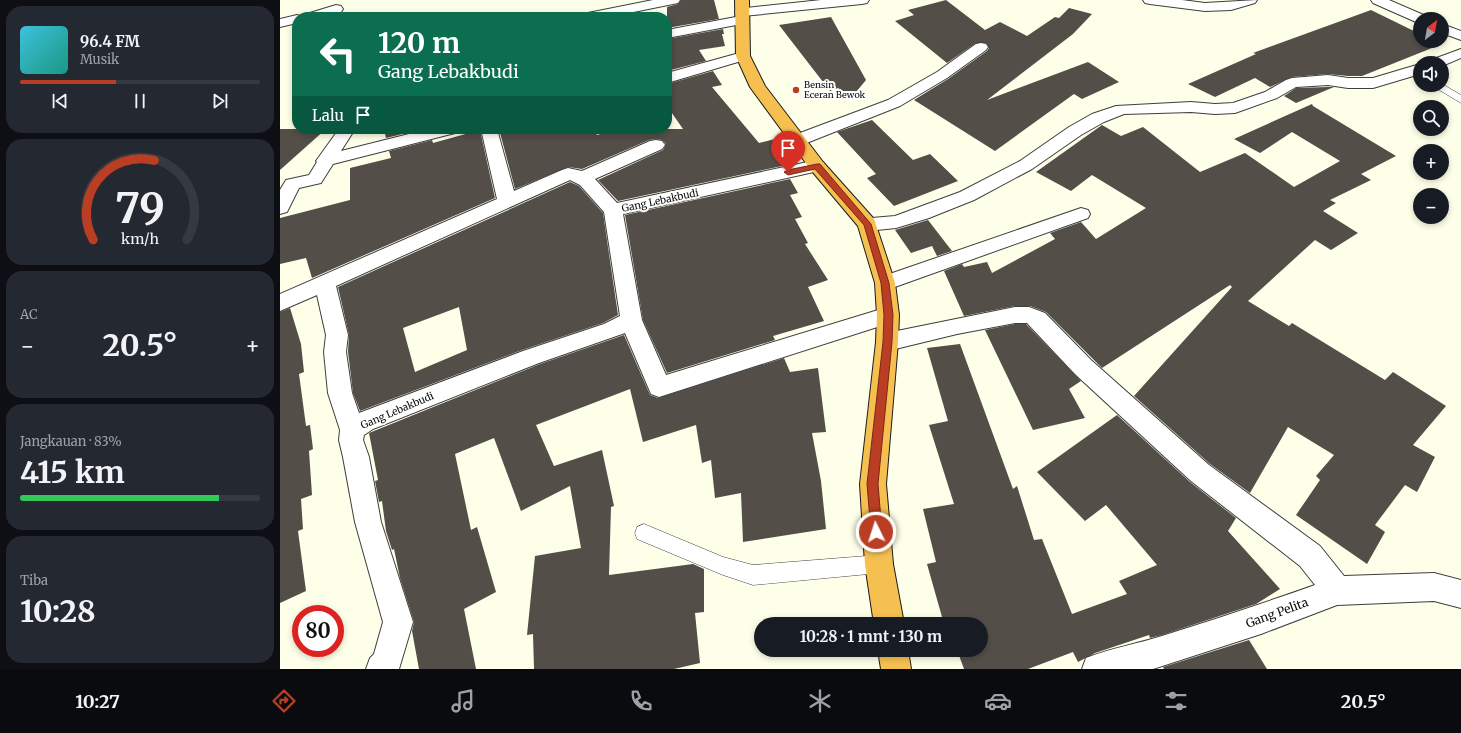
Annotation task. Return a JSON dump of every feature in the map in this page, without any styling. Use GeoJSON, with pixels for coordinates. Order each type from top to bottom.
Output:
{"type":"FeatureCollection","features":[{"type":"Feature","properties":{"kind":"highway"},"geometry":{"type":"LineString","coordinates":[[742,11],[743,56],[758,87],[817,166],[868,224],[885,283],[888,315],[887,342],[873,484],[878,564],[888,617]]}},
{"type":"Feature","properties":{"kind":"highway"},"geometry":{"type":"LineString","coordinates":[[894,657],[896,669]]}},
{"type":"Feature","properties":{"kind":"street"},"geometry":{"type":"LineString","coordinates":[[338,12],[337,5],[347,0]]}},
{"type":"Feature","properties":{"kind":"street"},"geometry":{"type":"LineString","coordinates":[[613,12],[673,0]]}},
{"type":"Feature","properties":{"kind":"street"},"geometry":{"type":"LineString","coordinates":[[672,32],[742,11],[862,0]]}},
{"type":"Feature","properties":{"kind":"street"},"geometry":{"type":"LineString","coordinates":[[1150,0],[1205,7],[1231,6],[1250,0]]}},
{"type":"Feature","properties":{"kind":"street"},"geometry":{"type":"LineString","coordinates":[[1378,0],[1413,15]]}},
{"type":"Feature","properties":{"kind":"street"},"geometry":{"type":"LineString","coordinates":[[280,23],[292,20]]}},
{"type":"Feature","properties":{"kind":"street"},"geometry":{"type":"LineString","coordinates":[[1449,31],[1461,36]]}},
{"type":"Feature","properties":{"kind":"street"},"geometry":{"type":"LineString","coordinates":[[798,140],[894,103],[942,74],[982,47]]}},
{"type":"Feature","properties":{"kind":"street"},"geometry":{"type":"LineString","coordinates":[[1449,58],[1461,53]]}},
{"type":"Feature","properties":{"kind":"street"},"geometry":{"type":"LineString","coordinates":[[672,77],[743,56]]}},
{"type":"Feature","properties":{"kind":"street"},"geometry":{"type":"LineString","coordinates":[[868,224],[896,222],[922,214],[967,196],[1026,165],[1075,130],[1098,118],[1122,109],[1191,107],[1215,109],[1235,108],[1271,95],[1292,83],[1328,80],[1348,83],[1373,83],[1413,73]]}},
{"type":"Feature","properties":{"kind":"street"},"geometry":{"type":"LineString","coordinates":[[280,208],[290,186],[316,177],[344,134]]}},
{"type":"Feature","properties":{"kind":"street"},"geometry":{"type":"LineString","coordinates":[[325,161],[428,134]]}},
{"type":"Feature","properties":{"kind":"street"},"geometry":{"type":"LineString","coordinates":[[490,134],[507,202]]}},
{"type":"Feature","properties":{"kind":"street"},"geometry":{"type":"LineString","coordinates":[[583,177],[656,145]]}},
{"type":"Feature","properties":{"kind":"street","name":"Gang Lebakbudi"},"geometry":{"type":"LineString","coordinates":[[817,166],[613,210],[631,320],[659,387],[888,315]]}},
{"type":"Feature","properties":{"kind":"street"},"geometry":{"type":"LineString","coordinates":[[280,303],[568,174],[574,173],[583,177],[613,210]]}},
{"type":"Feature","properties":{"kind":"street"},"geometry":{"type":"LineString","coordinates":[[885,283],[1082,214]]}},
{"type":"Feature","properties":{"kind":"street"},"geometry":{"type":"LineString","coordinates":[[325,283],[337,335],[335,352],[340,393],[352,430]]}},
{"type":"Feature","properties":{"kind":"street"},"geometry":{"type":"LineString","coordinates":[[887,342],[1015,315],[1025,314],[1038,318],[1083,367],[1200,473],[1310,556],[1338,591]]}},
{"type":"Feature","properties":{"kind":"street","name":"Gang Lebakbudi"},"geometry":{"type":"LineString","coordinates":[[384,666],[398,622],[368,522],[356,457],[351,440],[352,430],[364,422],[531,357],[612,330],[631,320]]}},
{"type":"Feature","properties":{"kind":"street","name":"Gang Pelita"},"geometry":{"type":"LineString","coordinates":[[1097,669],[1196,641],[1338,591],[1434,587],[1461,594]]}},
{"type":"Feature","properties":{"kind":"lane"},"geometry":{"type":"LineString","coordinates":[[1448,92],[1461,100]]}},
{"type":"Feature","properties":{"kind":"lane"},"geometry":{"type":"LineString","coordinates":[[644,533],[723,566],[753,575],[878,564]]}},
{"type":"Feature","properties":{"kind":"building"},"geometry":{"type":"Polygon","coordinates":[[[681,0],[714,0],[719,19],[672,27],[672,12],[667,12],[667,7],[678,4],[681,0]]]}},
{"type":"Feature","properties":{"kind":"building"},"geometry":{"type":"Polygon","coordinates":[[[946,0],[985,30],[1000,22],[1027,36],[1055,17],[1059,18],[1069,8],[1092,14],[1073,34],[987,100],[1088,62],[1119,82],[1082,99],[1074,94],[995,151],[914,100],[948,79],[989,48],[986,43],[976,43],[947,63],[895,21],[914,15],[908,10],[946,0]]]}},
{"type":"Feature","properties":{"kind":"building"},"geometry":{"type":"Polygon","coordinates":[[[1371,10],[1413,31],[1413,48],[1432,48],[1362,76],[1328,74],[1292,77],[1270,87],[1255,78],[1215,97],[1188,84],[1256,54],[1253,53],[1371,10]]]}},
{"type":"Feature","properties":{"kind":"building"},"geometry":{"type":"Polygon","coordinates":[[[831,17],[866,80],[852,97],[838,88],[830,91],[779,25],[831,17]]]}},
{"type":"Feature","properties":{"kind":"building"},"geometry":{"type":"Polygon","coordinates":[[[723,29],[724,34],[722,34],[725,46],[699,50],[706,61],[672,70],[672,38],[723,29]]]}},
{"type":"Feature","properties":{"kind":"building"},"geometry":{"type":"Polygon","coordinates":[[[713,71],[722,85],[712,87],[759,143],[779,138],[794,160],[781,164],[782,166],[618,201],[598,180],[663,150],[666,144],[662,140],[656,139],[649,140],[582,169],[568,167],[515,189],[500,134],[672,134],[672,129],[683,129],[672,113],[672,83],[713,71]]]}},
{"type":"Feature","properties":{"kind":"building"},"geometry":{"type":"Polygon","coordinates":[[[1334,87],[1296,103],[1284,96],[1296,88],[1334,87]]]}},
{"type":"Feature","properties":{"kind":"building"},"geometry":{"type":"Polygon","coordinates":[[[1312,104],[1396,156],[1361,174],[1371,180],[1330,200],[1336,203],[1323,211],[1358,233],[1331,250],[1315,240],[1248,301],[1289,326],[1292,323],[1385,380],[1393,372],[1446,406],[1413,445],[1435,457],[1417,492],[1405,485],[1375,525],[1385,532],[1367,564],[1296,515],[1320,480],[1316,476],[1334,455],[1288,427],[1250,493],[1210,464],[1134,396],[1232,287],[1230,285],[1102,368],[1046,312],[1030,306],[1015,306],[964,316],[944,271],[962,264],[964,267],[987,262],[992,273],[1055,239],[1050,233],[1081,222],[1096,239],[1146,208],[1092,175],[1071,191],[1036,172],[1102,125],[1121,136],[1143,127],[1200,172],[1245,153],[1294,187],[1340,161],[1292,132],[1260,153],[1234,139],[1312,104]]]}},
{"type":"Feature","properties":{"kind":"building"},"geometry":{"type":"Polygon","coordinates":[[[872,120],[913,160],[930,154],[958,181],[894,206],[867,178],[876,174],[837,132],[872,120]]]}},
{"type":"Feature","properties":{"kind":"building"},"geometry":{"type":"Polygon","coordinates":[[[280,129],[292,129],[292,134],[320,134],[280,170],[280,129]]]}},
{"type":"Feature","properties":{"kind":"building"},"geometry":{"type":"Polygon","coordinates":[[[385,134],[402,134],[386,138],[385,134]]]}},
{"type":"Feature","properties":{"kind":"building"},"geometry":{"type":"Polygon","coordinates":[[[466,134],[481,134],[495,198],[312,278],[306,258],[280,264],[280,218],[350,200],[350,168],[391,158],[389,151],[432,140],[433,143],[466,134]]]}},
{"type":"Feature","properties":{"kind":"building"},"geometry":{"type":"Polygon","coordinates":[[[790,179],[798,193],[790,195],[802,217],[795,219],[808,243],[805,244],[828,280],[808,287],[824,321],[773,336],[775,340],[667,373],[643,320],[625,215],[790,179]]]}},
{"type":"Feature","properties":{"kind":"building"},"geometry":{"type":"Polygon","coordinates":[[[570,182],[579,186],[603,213],[618,315],[603,323],[522,350],[360,411],[353,393],[348,352],[349,335],[338,287],[570,182]],[[459,307],[403,328],[415,372],[467,350],[459,307]]]}},
{"type":"Feature","properties":{"kind":"building"},"geometry":{"type":"Polygon","coordinates":[[[928,220],[952,251],[937,256],[932,246],[911,253],[895,230],[928,220]]]}},
{"type":"Feature","properties":{"kind":"building"},"geometry":{"type":"Polygon","coordinates":[[[290,308],[301,344],[304,372],[299,374],[306,426],[310,425],[313,449],[309,451],[312,495],[301,499],[303,529],[298,531],[306,591],[280,603],[280,312],[290,308]]]}},
{"type":"Feature","properties":{"kind":"building"},"geometry":{"type":"Polygon","coordinates":[[[1015,324],[1026,324],[1081,381],[1069,389],[1085,418],[1033,430],[985,330],[1015,324]]]}},
{"type":"Feature","properties":{"kind":"building"},"geometry":{"type":"Polygon","coordinates":[[[624,335],[650,395],[658,398],[784,358],[790,372],[818,368],[826,432],[812,433],[821,481],[826,529],[743,542],[741,493],[715,498],[711,460],[702,463],[696,425],[643,442],[630,389],[536,425],[554,466],[602,450],[614,506],[611,507],[609,575],[693,564],[704,569],[704,612],[695,613],[700,663],[674,669],[534,669],[533,634],[527,635],[535,556],[581,548],[570,486],[521,511],[494,438],[455,454],[471,530],[477,527],[496,592],[464,609],[476,669],[419,669],[412,631],[414,622],[400,578],[394,549],[392,550],[386,531],[382,501],[379,502],[375,481],[378,480],[369,433],[540,364],[624,335]]]}},
{"type":"Feature","properties":{"kind":"building"},"geometry":{"type":"Polygon","coordinates":[[[960,344],[1013,489],[1017,486],[1034,540],[1042,539],[1072,614],[1127,594],[1119,581],[1157,565],[1106,505],[1085,521],[1037,472],[1117,415],[1190,482],[1236,518],[1228,531],[1280,589],[1256,604],[1162,635],[1150,638],[1149,635],[1095,653],[1078,662],[1073,652],[1028,669],[964,669],[960,657],[988,657],[988,617],[942,617],[927,564],[936,562],[923,509],[954,504],[929,425],[948,421],[927,348],[960,344]]]}},
{"type":"Feature","properties":{"kind":"building"},"geometry":{"type":"Polygon","coordinates":[[[1249,640],[1267,669],[1164,669],[1163,667],[1249,640]]]}},
{"type":"Feature","properties":{"kind":"place","name":"Bensin Eceran Bewok"},"geometry":{"type":"Point","coordinates":[796,90]}},
{"type":"Feature","properties":{"kind":"route"},"geometry":{"type":"LineString","coordinates":[[788,172],[817,166],[868,224],[885,283],[888,315],[887,342],[873,484],[876,532]]}}]}
